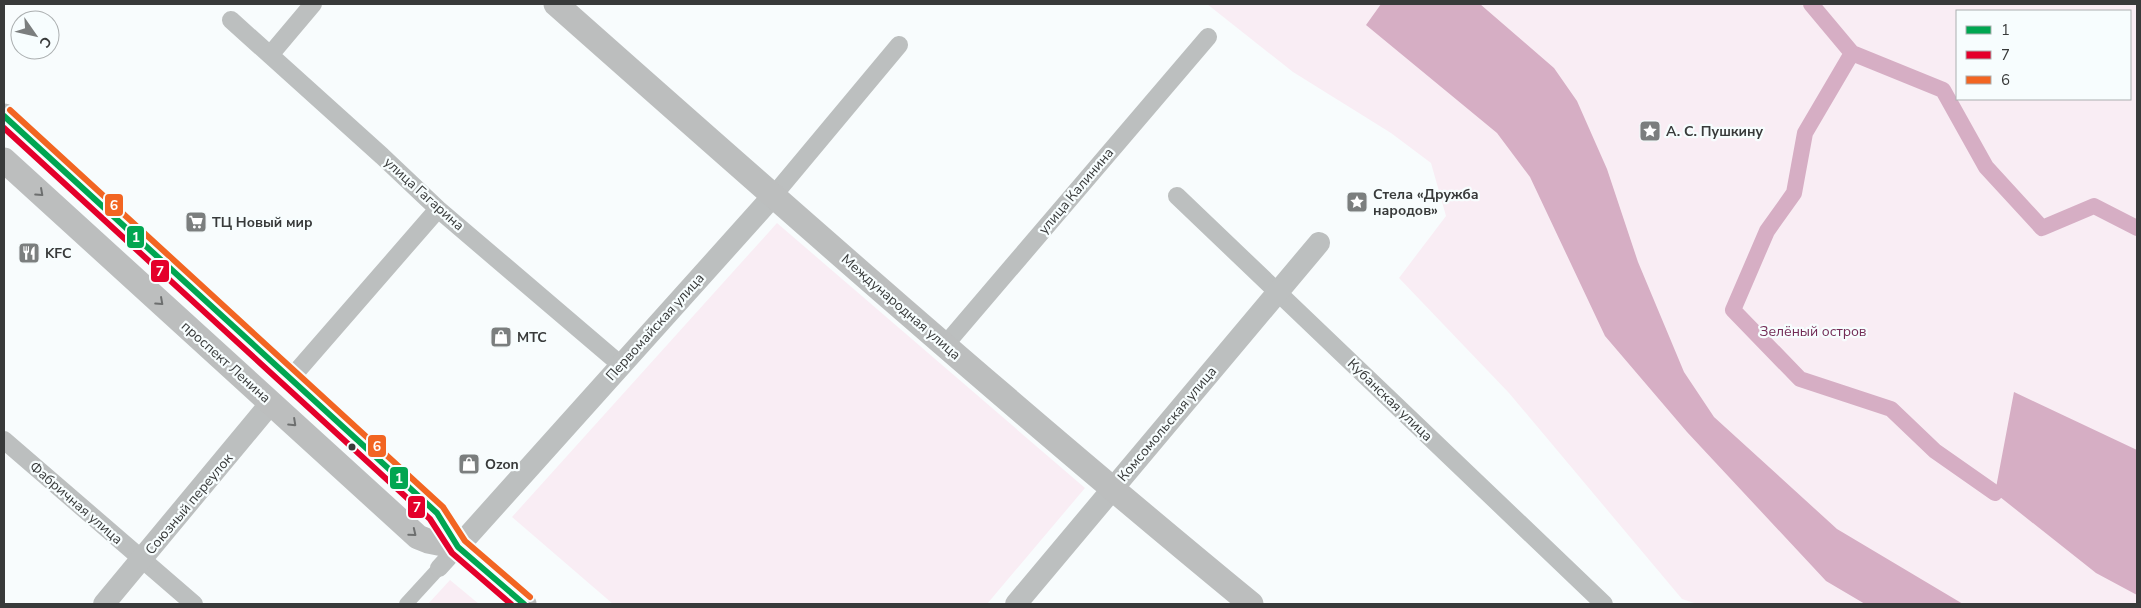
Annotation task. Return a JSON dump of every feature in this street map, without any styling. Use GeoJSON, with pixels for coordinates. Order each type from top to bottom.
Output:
{"type":"FeatureCollection","features":[{"type":"Feature","properties":{"kind":"main road","name":"Международная улица"},"geometry":{"type":"LineString","coordinates":[[556,4],[945,346],[1112,490],[1251,604]]}},
{"type":"Feature","properties":{"kind":"main road","name":"проспект Ленина"},"geometry":{"type":"LineString","coordinates":[[4,116],[437,513],[458,547],[524,604]]}},
{"type":"Feature","properties":{"kind":"main road","name":"проспект Ленина"},"geometry":{"type":"LineString","coordinates":[[4,160],[418,537],[458,547]]}},
{"type":"Feature","properties":{"kind":"street"},"geometry":{"type":"LineString","coordinates":[[270,55],[313,4]]}},
{"type":"Feature","properties":{"kind":"street","name":"улица Гагарина"},"geometry":{"type":"LineString","coordinates":[[230,20],[438,209],[621,364]]}},
{"type":"Feature","properties":{"kind":"street","name":"улица Калинина"},"geometry":{"type":"LineString","coordinates":[[945,346],[1208,36]]}},
{"type":"Feature","properties":{"kind":"street","name":"Первомайская улица"},"geometry":{"type":"LineString","coordinates":[[406,604],[773,196],[899,45]]}},
{"type":"Feature","properties":{"kind":"street","name":"Кубанская улица"},"geometry":{"type":"LineString","coordinates":[[1177,196],[1604,604]]}},
{"type":"Feature","properties":{"kind":"street"},"geometry":{"type":"LineString","coordinates":[[290,378],[438,209]]}},
{"type":"Feature","properties":{"kind":"street","name":"Комсомольская улица"},"geometry":{"type":"LineString","coordinates":[[1016,604],[1318,243]]}},
{"type":"Feature","properties":{"kind":"street","name":"Союзный переулок"},"geometry":{"type":"LineString","coordinates":[[104,604],[272,403]]}},
{"type":"Feature","properties":{"kind":"street","name":"Фабричная улица"},"geometry":{"type":"LineString","coordinates":[[4,440],[194,604]]}},
{"type":"Feature","properties":{"kind":"green space","name":"Зелёный остров"},"geometry":{"type":"Polygon","coordinates":[[[1207,4],[2137,4],[2137,604],[1697,604],[1682,599],[1509,393],[1399,278],[1446,216],[1431,163],[1391,133],[1293,72],[1207,4]]]}},
{"type":"Feature","properties":{"kind":"green space"},"geometry":{"type":"Polygon","coordinates":[[[777,223],[1085,488],[987,604],[613,604],[512,517],[777,223]]]}},
{"type":"Feature","properties":{"kind":"green space"},"geometry":{"type":"Polygon","coordinates":[[[450,580],[479,604],[428,604],[450,580]]]}},
{"type":"Feature","properties":{"kind":"shaded area"},"geometry":{"type":"Polygon","coordinates":[[[1381,4],[1480,4],[1554,68],[1577,101],[1607,169],[1638,262],[1684,372],[1714,417],[1837,529],[1963,604],[1865,604],[1826,581],[1687,432],[1605,336],[1530,177],[1497,133],[1366,25],[1381,4]]]}},
{"type":"Feature","properties":{"kind":"shaded area"},"geometry":{"type":"Polygon","coordinates":[[[2014,392],[2137,450],[2137,595],[2096,573],[1995,493],[2014,392]]]}},
{"type":"Feature","properties":{"kind":"waterway"},"geometry":{"type":"LineString","coordinates":[[1811,4],[1852,53],[1943,90],[1986,167],[2042,228],[2094,206],[2137,228]]}},
{"type":"Feature","properties":{"kind":"waterway"},"geometry":{"type":"LineString","coordinates":[[1852,53],[1805,133],[1794,193],[1767,231],[1733,310],[1800,379],[1891,409],[1935,451],[1995,493]]}},
{"type":"Feature","properties":{"kind":"transit line","name":"6"},"geometry":{"type":"LineString","coordinates":[[10,110],[443,507],[465,541],[530,597]]}},
{"type":"Feature","properties":{"kind":"transit line","name":"1"},"geometry":{"type":"LineString","coordinates":[[4,116],[437,513],[458,547],[524,604]]}},
{"type":"Feature","properties":{"kind":"transit line","name":"7"},"geometry":{"type":"LineString","coordinates":[[4,128],[430,519],[452,553],[511,604]]}},
{"type":"Feature","properties":{"kind":"place","name":"А. С. Пушкину"},"geometry":{"type":"Point","coordinates":[1650,131]}},
{"type":"Feature","properties":{"kind":"place","name":"Стела «Дружба народов»"},"geometry":{"type":"Point","coordinates":[1357,202]}},
{"type":"Feature","properties":{"kind":"place","name":"ТЦ Новый мир"},"geometry":{"type":"Point","coordinates":[196,222]}},
{"type":"Feature","properties":{"kind":"place","name":"KFC"},"geometry":{"type":"Point","coordinates":[29,253]}},
{"type":"Feature","properties":{"kind":"place","name":"МТС"},"geometry":{"type":"Point","coordinates":[501,337]}},
{"type":"Feature","properties":{"kind":"place","name":"Ozon"},"geometry":{"type":"Point","coordinates":[469,464]}}]}
